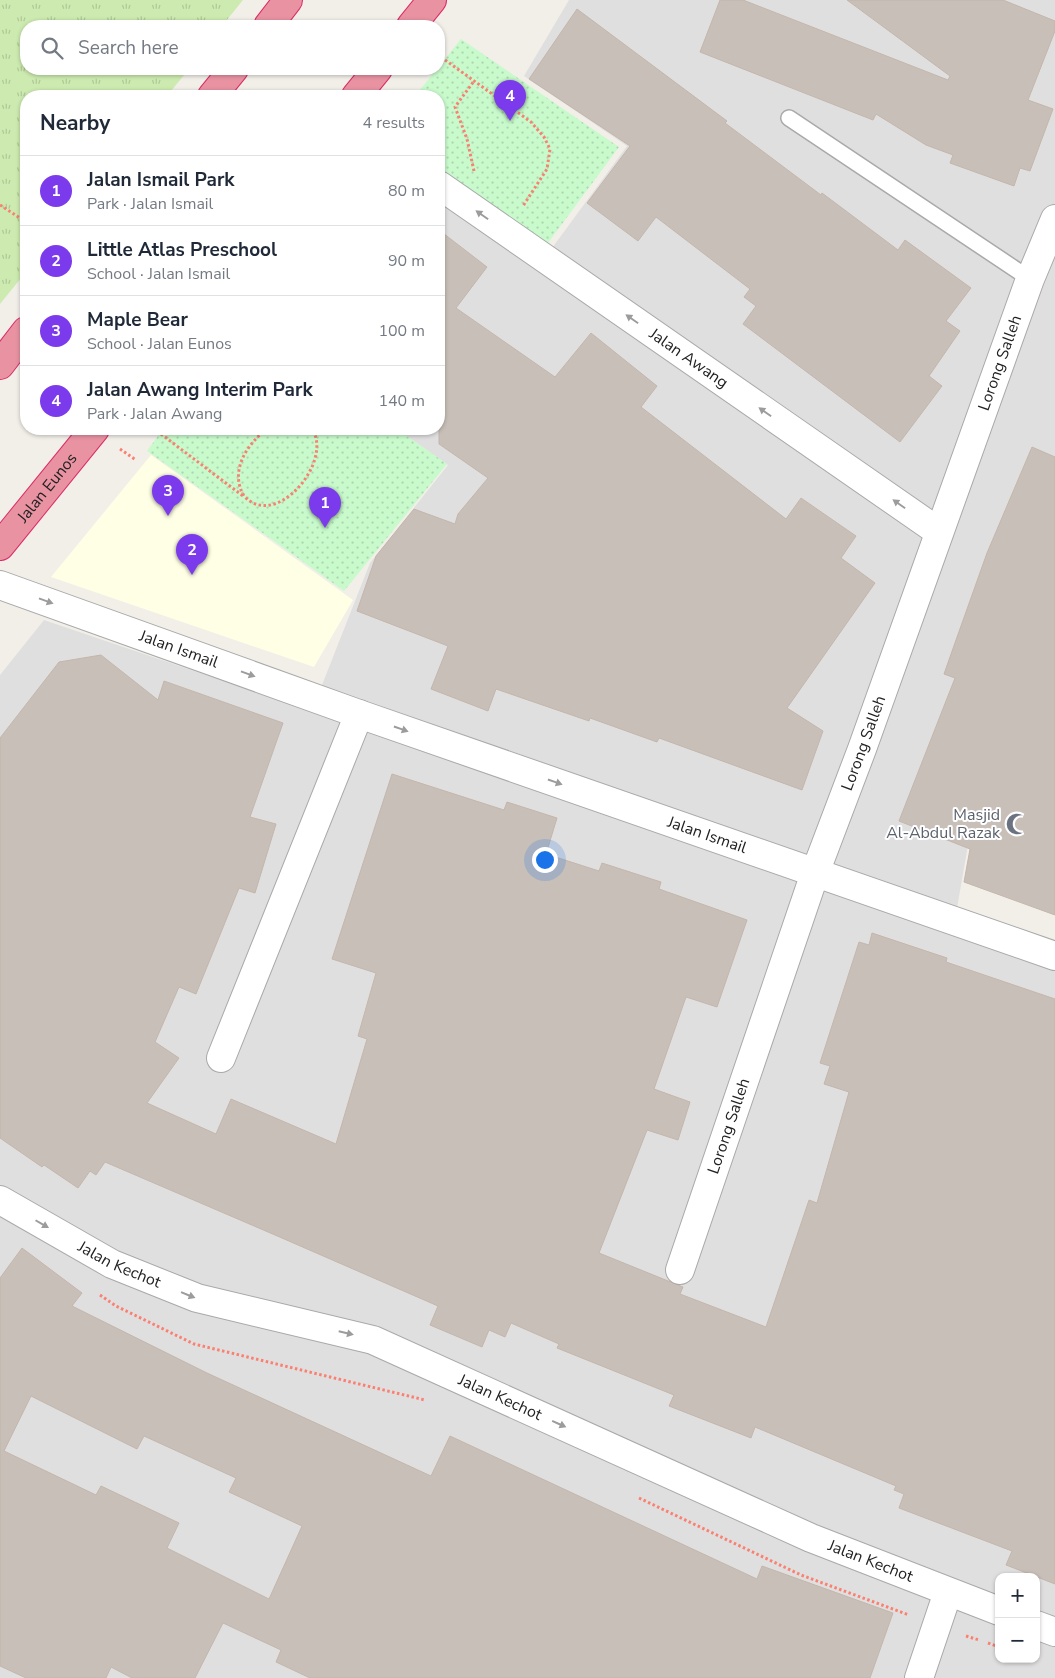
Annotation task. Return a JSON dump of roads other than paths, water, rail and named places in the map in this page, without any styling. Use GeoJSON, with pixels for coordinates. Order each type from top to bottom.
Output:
{"type":"FeatureCollection","features":[{"type":"Feature","properties":{"kind":"highway"},"geometry":{"type":"LineString","coordinates":[[273,20],[288,0]]}},
{"type":"Feature","properties":{"kind":"highway"},"geometry":{"type":"LineString","coordinates":[[416,20],[432,0]]}},
{"type":"Feature","properties":{"kind":"highway"},"geometry":{"type":"LineString","coordinates":[[217,90],[229,75]]}},
{"type":"Feature","properties":{"kind":"highway"},"geometry":{"type":"LineString","coordinates":[[361,90],[373,75]]}},
{"type":"Feature","properties":{"kind":"highway"},"geometry":{"type":"LineString","coordinates":[[0,365],[20,339]]}},
{"type":"Feature","properties":{"kind":"highway","name":"Jalan Eunos"},"geometry":{"type":"LineString","coordinates":[[0,546],[90,435]]}},
{"type":"Feature","properties":{"kind":"street","name":"Jalan Awang"},"geometry":{"type":"LineString","coordinates":[[445,189],[939,532]]}},
{"type":"Feature","properties":{"kind":"street","name":"Lorong Salleh"},"geometry":{"type":"LineString","coordinates":[[680,1270],[815,873],[862,749],[1030,279],[1055,219]]}},
{"type":"Feature","properties":{"kind":"street","name":"Jalan Ismail"},"geometry":{"type":"LineString","coordinates":[[0,585],[359,714],[1055,956]]}},
{"type":"Feature","properties":{"kind":"street"},"geometry":{"type":"LineString","coordinates":[[221,1058],[359,714]]}},
{"type":"Feature","properties":{"kind":"street","name":"Jalan Kechot"},"geometry":{"type":"LineString","coordinates":[[0,1200],[112,1264],[197,1298],[373,1340],[811,1538],[995,1610]]}},
{"type":"Feature","properties":{"kind":"street"},"geometry":{"type":"LineString","coordinates":[[919,1678],[948,1592]]}},
{"type":"Feature","properties":{"kind":"street"},"geometry":{"type":"LineString","coordinates":[[1040,1626],[1055,1632]]}},
{"type":"Feature","properties":{"kind":"lane"},"geometry":{"type":"LineString","coordinates":[[789,118],[1030,279]]}},
{"type":"Feature","properties":{"kind":"place","name":"Jalan Awang Interim Park"},"geometry":{"type":"Point","coordinates":[510,121]}},
{"type":"Feature","properties":{"kind":"place","name":"Maple Bear"},"geometry":{"type":"Point","coordinates":[168,516]}},
{"type":"Feature","properties":{"kind":"place","name":"Jalan Ismail Park"},"geometry":{"type":"Point","coordinates":[325,528]}},
{"type":"Feature","properties":{"kind":"place","name":"Little Atlas Preschool"},"geometry":{"type":"Point","coordinates":[192,575]}},
{"type":"Feature","properties":{"kind":"place","name":"Masjid Al-Abdul Razak"},"geometry":{"type":"Point","coordinates":[1017,824]}}]}
